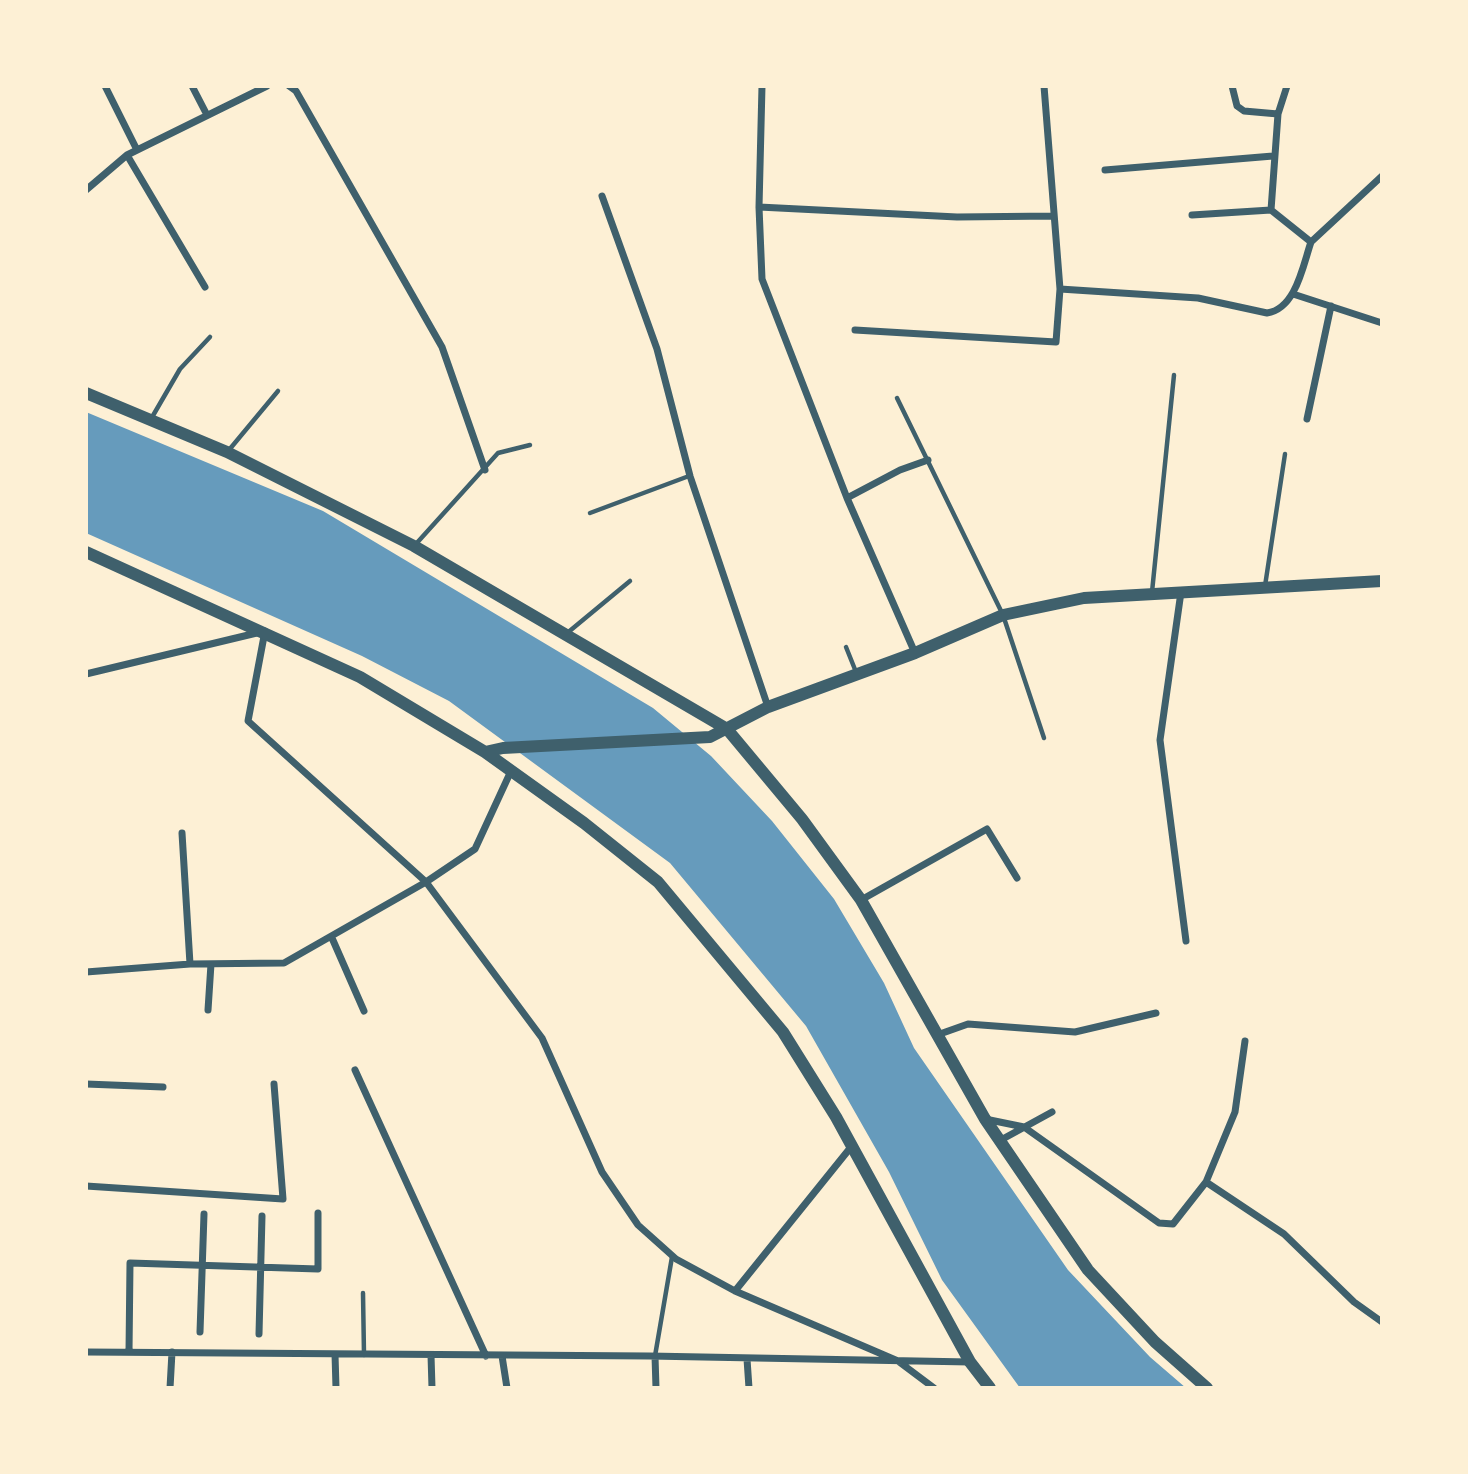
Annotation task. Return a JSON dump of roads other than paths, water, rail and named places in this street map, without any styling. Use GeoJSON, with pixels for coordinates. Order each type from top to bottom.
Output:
{"type":"FeatureCollection","features":[{"type":"Feature","properties":{"kind":"street"},"geometry":{"type":"LineString","coordinates":[[105,86],[137,150]]}},
{"type":"Feature","properties":{"kind":"street"},"geometry":{"type":"LineString","coordinates":[[192,86],[207,115]]}},
{"type":"Feature","properties":{"kind":"street"},"geometry":{"type":"LineString","coordinates":[[86,190],[127,155],[267,86]]}},
{"type":"Feature","properties":{"kind":"street"},"geometry":{"type":"LineString","coordinates":[[289,86],[296,91],[442,347],[485,470]]}},
{"type":"Feature","properties":{"kind":"street"},"geometry":{"type":"LineString","coordinates":[[762,86],[759,207],[762,279],[847,498],[915,653]]}},
{"type":"Feature","properties":{"kind":"street"},"geometry":{"type":"LineString","coordinates":[[855,330],[1056,342],[1060,289],[1044,86]]}},
{"type":"Feature","properties":{"kind":"street"},"geometry":{"type":"LineString","coordinates":[[1232,86],[1237,106],[1244,111],[1278,114]]}},
{"type":"Feature","properties":{"kind":"street"},"geometry":{"type":"LineString","coordinates":[[1271,210],[1278,114],[1287,86]]}},
{"type":"Feature","properties":{"kind":"street"},"geometry":{"type":"LineString","coordinates":[[127,155],[205,287]]}},
{"type":"Feature","properties":{"kind":"street"},"geometry":{"type":"LineString","coordinates":[[1105,170],[1273,156]]}},
{"type":"Feature","properties":{"kind":"street"},"geometry":{"type":"LineString","coordinates":[[1060,289],[1198,298],[1266,313],[1275,312],[1293,294],[1311,242],[1382,176]]}},
{"type":"Feature","properties":{"kind":"street"},"geometry":{"type":"LineString","coordinates":[[602,196],[657,349],[690,476],[768,707]]}},
{"type":"Feature","properties":{"kind":"street"},"geometry":{"type":"LineString","coordinates":[[759,207],[957,217],[1054,216]]}},
{"type":"Feature","properties":{"kind":"street"},"geometry":{"type":"LineString","coordinates":[[1192,215],[1271,210],[1311,242]]}},
{"type":"Feature","properties":{"kind":"street"},"geometry":{"type":"LineString","coordinates":[[1293,294],[1382,323]]}},
{"type":"Feature","properties":{"kind":"street"},"geometry":{"type":"LineString","coordinates":[[1307,419],[1331,306]]}},
{"type":"Feature","properties":{"kind":"street"},"geometry":{"type":"LineString","coordinates":[[86,393],[227,452],[414,547],[727,729],[802,820],[860,900],[985,1119],[1088,1270],[1155,1342],[1207,1388]]}},
{"type":"Feature","properties":{"kind":"street"},"geometry":{"type":"LineString","coordinates":[[847,498],[900,470],[928,460]]}},
{"type":"Feature","properties":{"kind":"street"},"geometry":{"type":"LineString","coordinates":[[86,552],[265,631],[360,677],[485,752],[584,823],[658,883],[783,1032],[851,1147],[970,1362],[990,1388]]}},
{"type":"Feature","properties":{"kind":"street"},"geometry":{"type":"LineString","coordinates":[[485,752],[503,748],[710,737],[768,707],[915,653],[1003,615],[1084,598],[1382,580]]}},
{"type":"Feature","properties":{"kind":"street"},"geometry":{"type":"LineString","coordinates":[[1181,591],[1160,740],[1186,941]]}},
{"type":"Feature","properties":{"kind":"street"},"geometry":{"type":"LineString","coordinates":[[86,674],[265,631]]}},
{"type":"Feature","properties":{"kind":"street"},"geometry":{"type":"LineString","coordinates":[[265,631],[248,721],[426,882],[542,1038],[602,1172],[638,1225],[672,1255],[735,1291],[898,1361],[934,1388]]}},
{"type":"Feature","properties":{"kind":"street"},"geometry":{"type":"LineString","coordinates":[[86,972],[190,964],[284,963],[426,882],[475,849],[511,771]]}},
{"type":"Feature","properties":{"kind":"street"},"geometry":{"type":"LineString","coordinates":[[860,900],[987,829],[1017,878]]}},
{"type":"Feature","properties":{"kind":"street"},"geometry":{"type":"LineString","coordinates":[[182,833],[190,964]]}},
{"type":"Feature","properties":{"kind":"street"},"geometry":{"type":"LineString","coordinates":[[332,938],[364,1010]]}},
{"type":"Feature","properties":{"kind":"street"},"geometry":{"type":"LineString","coordinates":[[208,1010],[211,964]]}},
{"type":"Feature","properties":{"kind":"street"},"geometry":{"type":"LineString","coordinates":[[935,1035],[968,1024],[1075,1032],[1156,1013]]}},
{"type":"Feature","properties":{"kind":"street"},"geometry":{"type":"LineString","coordinates":[[985,1119],[1024,1127],[1159,1223],[1173,1224],[1206,1182],[1235,1112],[1245,1041]]}},
{"type":"Feature","properties":{"kind":"street"},"geometry":{"type":"LineString","coordinates":[[355,1070],[485,1356]]}},
{"type":"Feature","properties":{"kind":"street"},"geometry":{"type":"LineString","coordinates":[[86,1084],[163,1087]]}},
{"type":"Feature","properties":{"kind":"street"},"geometry":{"type":"LineString","coordinates":[[86,1186],[283,1199],[274,1084]]}},
{"type":"Feature","properties":{"kind":"street"},"geometry":{"type":"LineString","coordinates":[[999,1140],[1052,1112]]}},
{"type":"Feature","properties":{"kind":"street"},"geometry":{"type":"LineString","coordinates":[[735,1291],[851,1147]]}},
{"type":"Feature","properties":{"kind":"street"},"geometry":{"type":"LineString","coordinates":[[1206,1182],[1284,1234],[1354,1301],[1382,1322]]}},
{"type":"Feature","properties":{"kind":"street"},"geometry":{"type":"LineString","coordinates":[[129,1352],[130,1263],[318,1269],[318,1213]]}},
{"type":"Feature","properties":{"kind":"street"},"geometry":{"type":"LineString","coordinates":[[200,1332],[204,1214]]}},
{"type":"Feature","properties":{"kind":"street"},"geometry":{"type":"LineString","coordinates":[[259,1334],[262,1216]]}},
{"type":"Feature","properties":{"kind":"street"},"geometry":{"type":"LineString","coordinates":[[86,1352],[655,1356],[970,1362]]}},
{"type":"Feature","properties":{"kind":"street"},"geometry":{"type":"LineString","coordinates":[[170,1388],[172,1352]]}},
{"type":"Feature","properties":{"kind":"street"},"geometry":{"type":"LineString","coordinates":[[335,1354],[336,1388]]}},
{"type":"Feature","properties":{"kind":"street"},"geometry":{"type":"LineString","coordinates":[[431,1355],[432,1388]]}},
{"type":"Feature","properties":{"kind":"street"},"geometry":{"type":"LineString","coordinates":[[502,1356],[507,1388]]}},
{"type":"Feature","properties":{"kind":"street"},"geometry":{"type":"LineString","coordinates":[[655,1356],[656,1388]]}},
{"type":"Feature","properties":{"kind":"street"},"geometry":{"type":"LineString","coordinates":[[747,1359],[749,1388]]}},
{"type":"Feature","properties":{"kind":"lane"},"geometry":{"type":"LineString","coordinates":[[151,420],[180,369],[210,337]]}},
{"type":"Feature","properties":{"kind":"lane"},"geometry":{"type":"LineString","coordinates":[[1152,592],[1174,375]]}},
{"type":"Feature","properties":{"kind":"lane"},"geometry":{"type":"LineString","coordinates":[[227,452],[278,391]]}},
{"type":"Feature","properties":{"kind":"lane"},"geometry":{"type":"LineString","coordinates":[[897,398],[1003,615],[1044,738]]}},
{"type":"Feature","properties":{"kind":"lane"},"geometry":{"type":"LineString","coordinates":[[414,547],[499,453],[530,445]]}},
{"type":"Feature","properties":{"kind":"lane"},"geometry":{"type":"LineString","coordinates":[[1265,586],[1285,454]]}},
{"type":"Feature","properties":{"kind":"lane"},"geometry":{"type":"LineString","coordinates":[[590,513],[690,476]]}},
{"type":"Feature","properties":{"kind":"lane"},"geometry":{"type":"LineString","coordinates":[[564,636],[630,581]]}},
{"type":"Feature","properties":{"kind":"lane"},"geometry":{"type":"LineString","coordinates":[[846,647],[857,674]]}},
{"type":"Feature","properties":{"kind":"lane"},"geometry":{"type":"LineString","coordinates":[[655,1356],[672,1255]]}},
{"type":"Feature","properties":{"kind":"lane"},"geometry":{"type":"LineString","coordinates":[[363,1293],[363,1354]]}},
{"type":"Feature","properties":{"kind":"water"},"geometry":{"type":"Polygon","coordinates":[[[86,412],[323,511],[653,708],[711,756],[772,821],[834,899],[884,983],[914,1048],[1068,1270],[1150,1357],[1186,1388],[1020,1388],[942,1280],[889,1172],[806,1026],[670,863],[449,701],[362,656],[86,533],[86,412]]]}}]}
